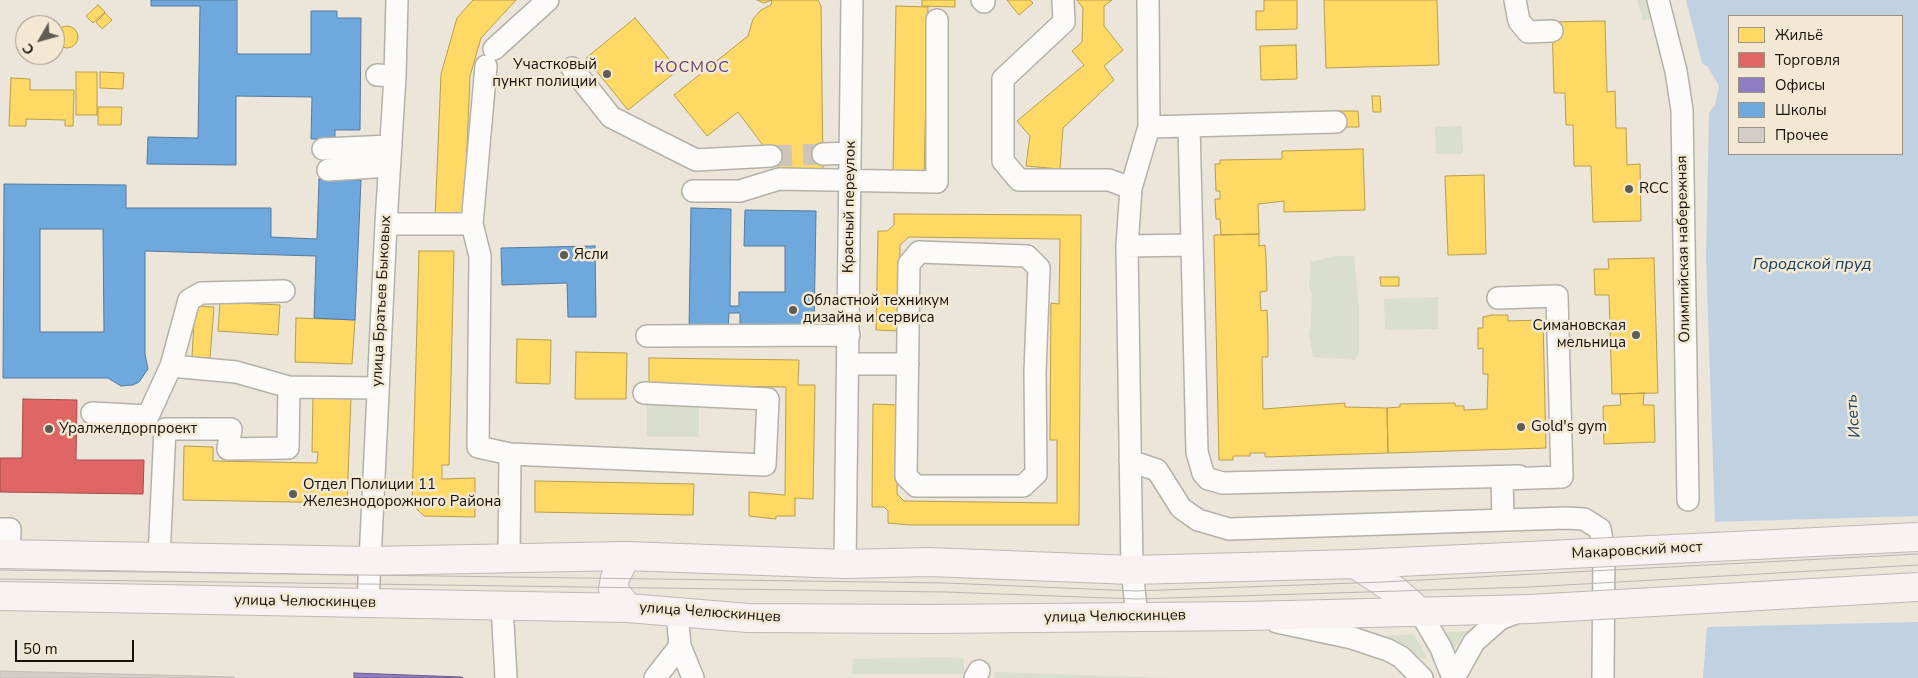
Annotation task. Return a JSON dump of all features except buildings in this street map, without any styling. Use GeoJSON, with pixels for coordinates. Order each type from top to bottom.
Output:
{"type":"FeatureCollection","features":[{"type":"Feature","properties":{"kind":"main road","name":"Макаровский мост"},"geometry":{"type":"LineString","coordinates":[[1355,564],[1918,537]]}},
{"type":"Feature","properties":{"kind":"main road"},"geometry":{"type":"LineString","coordinates":[[4,555],[370,561],[626,556],[845,564],[929,562],[1132,570],[1355,564],[1396,591],[1420,612],[1527,609],[1918,587]]}},
{"type":"Feature","properties":{"kind":"main road"},"geometry":{"type":"LineString","coordinates":[[626,556],[614,578],[613,589],[628,608]]}},
{"type":"Feature","properties":{"kind":"main road","name":"улица Челюскинцев"},"geometry":{"type":"LineString","coordinates":[[0,596],[628,608],[677,614],[748,618],[921,619],[1247,616],[1420,612]]}},
{"type":"Feature","properties":{"kind":"street","name":"улица Братьев Быковых"},"geometry":{"type":"LineString","coordinates":[[368,603],[390,156],[386,76],[397,0]]}},
{"type":"Feature","properties":{"kind":"street"},"geometry":{"type":"LineString","coordinates":[[548,0],[490,58],[472,224],[480,256],[478,447],[510,454],[765,465],[768,399],[644,394]]}},
{"type":"Feature","properties":{"kind":"street","name":"Красный переулок"},"geometry":{"type":"LineString","coordinates":[[845,564],[852,0]]}},
{"type":"Feature","properties":{"kind":"street"},"geometry":{"type":"LineString","coordinates":[[1064,0],[1064,22],[1003,79],[1003,161],[1019,180],[1109,180],[1131,188]]}},
{"type":"Feature","properties":{"kind":"street"},"geometry":{"type":"LineString","coordinates":[[1137,616],[1132,570],[1127,246],[1131,188],[1148,127],[1148,0]]}},
{"type":"Feature","properties":{"kind":"street"},"geometry":{"type":"LineString","coordinates":[[1515,0],[1519,20],[1528,32],[1552,31]]}},
{"type":"Feature","properties":{"kind":"street","name":"Олимпийская набережная"},"geometry":{"type":"LineString","coordinates":[[1658,0],[1676,71],[1682,110],[1688,500]]}},
{"type":"Feature","properties":{"kind":"street"},"geometry":{"type":"LineString","coordinates":[[693,191],[740,191],[779,179],[850,182],[936,182],[937,20]]}},
{"type":"Feature","properties":{"kind":"street"},"geometry":{"type":"LineString","coordinates":[[572,68],[611,116],[696,160],[771,156]]}},
{"type":"Feature","properties":{"kind":"street"},"geometry":{"type":"LineString","coordinates":[[1148,127],[1336,122]]}},
{"type":"Feature","properties":{"kind":"street"},"geometry":{"type":"LineString","coordinates":[[1188,126],[1198,452],[1203,473],[1208,478],[1223,483],[1519,476]]}},
{"type":"Feature","properties":{"kind":"street"},"geometry":{"type":"LineString","coordinates":[[323,149],[390,156]]}},
{"type":"Feature","properties":{"kind":"street"},"geometry":{"type":"LineString","coordinates":[[823,154],[850,153]]}},
{"type":"Feature","properties":{"kind":"street"},"geometry":{"type":"LineString","coordinates":[[328,170],[390,156]]}},
{"type":"Feature","properties":{"kind":"street"},"geometry":{"type":"LineString","coordinates":[[386,224],[472,224]]}},
{"type":"Feature","properties":{"kind":"street"},"geometry":{"type":"LineString","coordinates":[[1127,246],[1192,245]]}},
{"type":"Feature","properties":{"kind":"street"},"geometry":{"type":"LineString","coordinates":[[919,252],[1027,256],[1039,268],[1035,372],[1036,474],[1023,486],[916,486],[906,476],[908,364],[909,264],[919,252]]}},
{"type":"Feature","properties":{"kind":"street"},"geometry":{"type":"LineString","coordinates":[[148,416],[171,366],[189,300],[201,293],[284,291]]}},
{"type":"Feature","properties":{"kind":"street"},"geometry":{"type":"LineString","coordinates":[[1498,298],[1557,296],[1562,477],[1502,479],[1505,520]]}},
{"type":"Feature","properties":{"kind":"street"},"geometry":{"type":"LineString","coordinates":[[647,336],[848,335]]}},
{"type":"Feature","properties":{"kind":"street"},"geometry":{"type":"LineString","coordinates":[[848,364],[908,364]]}},
{"type":"Feature","properties":{"kind":"street"},"geometry":{"type":"LineString","coordinates":[[171,366],[236,372],[290,387],[378,388]]}},
{"type":"Feature","properties":{"kind":"street"},"geometry":{"type":"LineString","coordinates":[[92,413],[148,416],[165,430],[231,429],[228,449],[288,448],[290,387]]}},
{"type":"Feature","properties":{"kind":"street"},"geometry":{"type":"LineString","coordinates":[[159,557],[165,430]]}},
{"type":"Feature","properties":{"kind":"street"},"geometry":{"type":"LineString","coordinates":[[509,558],[510,454]]}},
{"type":"Feature","properties":{"kind":"street"},"geometry":{"type":"LineString","coordinates":[[1130,461],[1157,470],[1181,508],[1198,520],[1229,529],[1584,519],[1600,529],[1604,550],[1603,678]]}},
{"type":"Feature","properties":{"kind":"street"},"geometry":{"type":"LineString","coordinates":[[0,529],[10,530],[4,555]]}},
{"type":"Feature","properties":{"kind":"street"},"geometry":{"type":"LineString","coordinates":[[502,606],[506,678]]}},
{"type":"Feature","properties":{"kind":"street"},"geometry":{"type":"LineString","coordinates":[[1453,678],[1474,642],[1500,619],[1527,609]]}},
{"type":"Feature","properties":{"kind":"street"},"geometry":{"type":"LineString","coordinates":[[1420,612],[1441,648],[1453,678]]}},
{"type":"Feature","properties":{"kind":"street"},"geometry":{"type":"LineString","coordinates":[[677,614],[680,646],[693,678]]}},
{"type":"Feature","properties":{"kind":"street"},"geometry":{"type":"LineString","coordinates":[[1247,616],[1352,638],[1388,650],[1401,657],[1422,678]]}},
{"type":"Feature","properties":{"kind":"street"},"geometry":{"type":"LineString","coordinates":[[655,678],[680,646]]}},
{"type":"Feature","properties":{"kind":"green space"},"geometry":{"type":"Polygon","coordinates":[[[1637,0],[1650,0],[1654,17],[1643,21],[1637,0]]]}},
{"type":"Feature","properties":{"kind":"green space"},"geometry":{"type":"Polygon","coordinates":[[[1462,126],[1463,154],[1436,154],[1435,127],[1462,126]]]}},
{"type":"Feature","properties":{"kind":"green space"},"geometry":{"type":"Polygon","coordinates":[[[1335,256],[1354,256],[1359,308],[1359,353],[1355,360],[1313,357],[1309,334],[1312,294],[1309,286],[1311,262],[1335,256]]]}},
{"type":"Feature","properties":{"kind":"green space"},"geometry":{"type":"Polygon","coordinates":[[[1438,297],[1438,329],[1385,330],[1384,299],[1438,297]]]}},
{"type":"Feature","properties":{"kind":"green space"},"geometry":{"type":"Polygon","coordinates":[[[647,402],[699,403],[699,437],[647,437],[647,402]]]}},
{"type":"Feature","properties":{"kind":"green space"},"geometry":{"type":"Polygon","coordinates":[[[1469,631],[1461,638],[1450,655],[1437,633],[1469,631]]]}},
{"type":"Feature","properties":{"kind":"green space"},"geometry":{"type":"Polygon","coordinates":[[[1414,634],[1427,658],[1420,658],[1407,646],[1385,636],[1414,634]]]}},
{"type":"Feature","properties":{"kind":"green space"},"geometry":{"type":"Polygon","coordinates":[[[963,658],[965,674],[852,674],[853,659],[963,658]]]}},
{"type":"Feature","properties":{"kind":"green space"},"geometry":{"type":"Polygon","coordinates":[[[995,672],[1170,678],[994,678],[995,672]]]}},
{"type":"Feature","properties":{"kind":"water","name":"Городской пруд"},"geometry":{"type":"Polygon","coordinates":[[[1686,0],[1918,0],[1918,678],[1703,678],[1715,522],[1706,257],[1709,113],[1715,105],[1719,86],[1708,67],[1702,63],[1686,0]]]}},
{"type":"Feature","properties":{"kind":"pier"},"geometry":{"type":"Polygon","coordinates":[[[1918,516],[1918,622],[1705,627],[1712,522],[1918,516]]]}},
{"type":"Feature","properties":{"kind":"tunnel"},"geometry":{"type":"LineString","coordinates":[[771,156],[823,154]]}},
{"type":"Feature","properties":{"kind":"tram line"},"geometry":{"type":"LineString","coordinates":[[0,570],[946,583],[1135,591],[1382,582],[1918,554]]}},
{"type":"Feature","properties":{"kind":"tram line"},"geometry":{"type":"LineString","coordinates":[[0,579],[946,592],[1136,599],[1530,587],[1918,565]]}},
{"type":"Feature","properties":{"kind":"place","name":"Участковый пункт полиции"},"geometry":{"type":"Point","coordinates":[607,74]}},
{"type":"Feature","properties":{"kind":"place","name":"RCC"},"geometry":{"type":"Point","coordinates":[1629,189]}},
{"type":"Feature","properties":{"kind":"place","name":"Ясли"},"geometry":{"type":"Point","coordinates":[564,255]}},
{"type":"Feature","properties":{"kind":"place","name":"Областной техникум дизайна и сервиса"},"geometry":{"type":"Point","coordinates":[793,310]}},
{"type":"Feature","properties":{"kind":"place","name":"Симановская мельница"},"geometry":{"type":"Point","coordinates":[1636,335]}},
{"type":"Feature","properties":{"kind":"place","name":"Gold's gym"},"geometry":{"type":"Point","coordinates":[1521,427]}},
{"type":"Feature","properties":{"kind":"place","name":"Уралжелдорпроект"},"geometry":{"type":"Point","coordinates":[49,429]}},
{"type":"Feature","properties":{"kind":"place","name":"Отдел Полиции 11 Железнодорожного Района"},"geometry":{"type":"Point","coordinates":[293,494]}},
{"type":"Feature","properties":{"kind":"district","name":"КОСМОС"},"geometry":{"type":"Point","coordinates":[692,68]}},
{"type":"Feature","properties":{"kind":"water label","name":"Исеть"},"geometry":{"type":"Point","coordinates":[1854,416]}}]}
